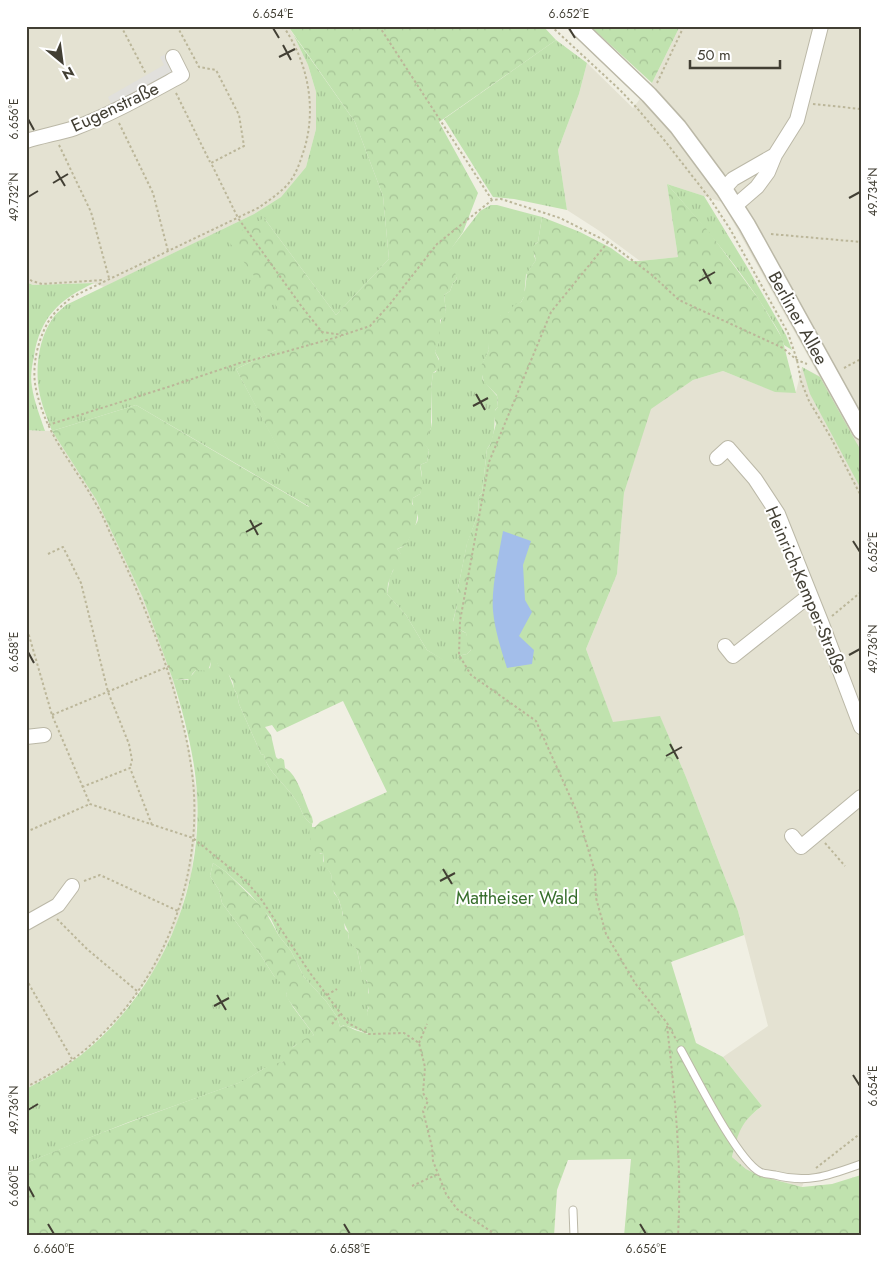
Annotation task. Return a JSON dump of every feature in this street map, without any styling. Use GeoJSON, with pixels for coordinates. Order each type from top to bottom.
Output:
{"type":"FeatureCollection","features":[{"type":"Feature","properties":{"kind":"street","name":"Berliner Allee"},"geometry":{"type":"LineString","coordinates":[[576,26],[648,95],[678,127],[724,189],[861,431]]}},
{"type":"Feature","properties":{"kind":"street"},"geometry":{"type":"LineString","coordinates":[[735,206],[768,172],[775,155],[796,120],[821,26]]}},
{"type":"Feature","properties":{"kind":"street","name":"Eugenstraße"},"geometry":{"type":"LineString","coordinates":[[26,141],[73,128],[114,111],[170,82],[182,75],[172,57]]}},
{"type":"Feature","properties":{"kind":"street"},"geometry":{"type":"LineString","coordinates":[[724,189],[733,179],[775,155]]}},
{"type":"Feature","properties":{"kind":"street","name":"Heinrich-Kemper-Straße"},"geometry":{"type":"LineString","coordinates":[[717,458],[728,448],[755,479],[778,514],[861,727]]}},
{"type":"Feature","properties":{"kind":"street"},"geometry":{"type":"LineString","coordinates":[[725,646],[733,656],[810,596]]}},
{"type":"Feature","properties":{"kind":"street"},"geometry":{"type":"LineString","coordinates":[[26,736],[44,735]]}},
{"type":"Feature","properties":{"kind":"street"},"geometry":{"type":"LineString","coordinates":[[792,836],[801,847],[861,797]]}},
{"type":"Feature","properties":{"kind":"street"},"geometry":{"type":"LineString","coordinates":[[26,923],[58,905],[72,886]]}},
{"type":"Feature","properties":{"kind":"lane"},"geometry":{"type":"LineString","coordinates":[[682,1050],[739,1150],[760,1172],[800,1180],[818,1178],[861,1164]]}},
{"type":"Feature","properties":{"kind":"lane"},"geometry":{"type":"LineString","coordinates":[[573,1210],[574,1236]]}},
{"type":"Feature","properties":{"kind":"path"},"geometry":{"type":"LineString","coordinates":[[26,28],[30,26]]}},
{"type":"Feature","properties":{"kind":"path"},"geometry":{"type":"LineString","coordinates":[[121,26],[146,74]]}},
{"type":"Feature","properties":{"kind":"path"},"geometry":{"type":"LineString","coordinates":[[177,26],[199,67],[216,70],[239,114],[244,146],[211,163]]}},
{"type":"Feature","properties":{"kind":"path"},"geometry":{"type":"LineString","coordinates":[[26,1087],[72,1059],[110,1025],[137,991],[160,956],[178,911],[193,838],[194,794],[188,754],[178,710],[165,667],[134,583],[96,504],[60,448],[48,425],[36,388],[36,355],[49,320],[59,307],[72,297],[258,208],[276,196],[289,184],[299,165],[307,141],[311,115],[310,95],[304,68],[283,26]]}},
{"type":"Feature","properties":{"kind":"path"},"geometry":{"type":"LineString","coordinates":[[379,26],[492,200]]}},
{"type":"Feature","properties":{"kind":"path"},"geometry":{"type":"LineString","coordinates":[[551,26],[636,107],[711,200],[730,229],[788,333],[798,360],[801,380],[809,401],[830,436],[861,496]]}},
{"type":"Feature","properties":{"kind":"path"},"geometry":{"type":"LineString","coordinates":[[648,95],[660,80],[684,26]]}},
{"type":"Feature","properties":{"kind":"path"},"geometry":{"type":"LineString","coordinates":[[170,82],[238,218],[322,332],[343,335]]}},
{"type":"Feature","properties":{"kind":"path"},"geometry":{"type":"LineString","coordinates":[[802,103],[861,109]]}},
{"type":"Feature","properties":{"kind":"path"},"geometry":{"type":"LineString","coordinates":[[114,111],[154,193],[168,251]]}},
{"type":"Feature","properties":{"kind":"path"},"geometry":{"type":"LineString","coordinates":[[53,134],[91,212],[108,279]]}},
{"type":"Feature","properties":{"kind":"path"},"geometry":{"type":"LineString","coordinates":[[48,425],[168,388],[240,363],[281,353],[370,326],[390,304],[437,244],[492,200],[501,199],[560,218],[608,242],[652,275],[679,300],[783,348],[798,360],[808,364],[824,365]]}},
{"type":"Feature","properties":{"kind":"path"},"geometry":{"type":"LineString","coordinates":[[771,234],[861,242]]}},
{"type":"Feature","properties":{"kind":"path"},"geometry":{"type":"LineString","coordinates":[[608,242],[551,312],[490,462],[460,621],[459,655],[472,675],[536,721],[577,812],[595,872],[596,898],[606,934],[635,983],[667,1023],[682,1050]]}},
{"type":"Feature","properties":{"kind":"path"},"geometry":{"type":"LineString","coordinates":[[26,277],[42,284],[108,279]]}},
{"type":"Feature","properties":{"kind":"path"},"geometry":{"type":"LineString","coordinates":[[844,368],[861,360]]}},
{"type":"Feature","properties":{"kind":"path"},"geometry":{"type":"LineString","coordinates":[[48,554],[63,548],[81,583],[108,692],[129,744],[132,760],[130,768],[152,826]]}},
{"type":"Feature","properties":{"kind":"path"},"geometry":{"type":"LineString","coordinates":[[822,624],[861,592]]}},
{"type":"Feature","properties":{"kind":"path"},"geometry":{"type":"LineString","coordinates":[[26,625],[52,715],[90,804]]}},
{"type":"Feature","properties":{"kind":"path"},"geometry":{"type":"LineString","coordinates":[[52,715],[172,665]]}},
{"type":"Feature","properties":{"kind":"path"},"geometry":{"type":"LineString","coordinates":[[82,787],[130,768]]}},
{"type":"Feature","properties":{"kind":"path"},"geometry":{"type":"LineString","coordinates":[[26,832],[90,804],[193,838],[246,881],[276,919],[310,973],[348,1023],[368,1034],[404,1034],[419,1043]]}},
{"type":"Feature","properties":{"kind":"path"},"geometry":{"type":"LineString","coordinates":[[40,826],[42,830]]}},
{"type":"Feature","properties":{"kind":"path"},"geometry":{"type":"LineString","coordinates":[[818,833],[845,866]]}},
{"type":"Feature","properties":{"kind":"path"},"geometry":{"type":"LineString","coordinates":[[92,878],[100,875],[178,911]]}},
{"type":"Feature","properties":{"kind":"path"},"geometry":{"type":"LineString","coordinates":[[51,910],[58,921],[137,991]]}},
{"type":"Feature","properties":{"kind":"path"},"geometry":{"type":"LineString","coordinates":[[26,979],[72,1059]]}},
{"type":"Feature","properties":{"kind":"path"},"geometry":{"type":"LineString","coordinates":[[327,995],[338,989]]}},
{"type":"Feature","properties":{"kind":"path"},"geometry":{"type":"LineString","coordinates":[[332,1024],[341,1013]]}},
{"type":"Feature","properties":{"kind":"path"},"geometry":{"type":"LineString","coordinates":[[667,1023],[678,1124],[680,1212],[678,1236]]}},
{"type":"Feature","properties":{"kind":"path"},"geometry":{"type":"LineString","coordinates":[[426,1024],[419,1043],[426,1067],[423,1094],[428,1102],[423,1111],[432,1147],[433,1161],[446,1194],[457,1209],[498,1236]]}},
{"type":"Feature","properties":{"kind":"path"},"geometry":{"type":"LineString","coordinates":[[800,1180],[861,1132]]}},
{"type":"Feature","properties":{"kind":"path"},"geometry":{"type":"LineString","coordinates":[[412,1186],[438,1174]]}},
{"type":"Feature","properties":{"kind":"shaded area"},"geometry":{"type":"Polygon","coordinates":[[[26,26],[288,26],[308,65],[316,92],[316,129],[306,167],[281,197],[254,214],[104,287],[93,283],[33,285],[26,282],[26,26]]]}},
{"type":"Feature","properties":{"kind":"shaded area"},"geometry":{"type":"Polygon","coordinates":[[[680,26],[861,26],[861,1167],[804,1182],[802,1187],[760,1176],[746,1169],[732,1157],[740,1127],[762,1106],[723,1057],[768,1026],[738,911],[686,777],[660,717],[613,723],[586,649],[617,574],[624,493],[650,409],[693,380],[723,371],[776,392],[796,392],[802,367],[819,376],[722,202],[667,184],[678,257],[640,261],[567,210],[558,150],[579,94],[587,63],[633,108],[652,83],[680,26]]]}},
{"type":"Feature","properties":{"kind":"shaded area"},"geometry":{"type":"Polygon","coordinates":[[[166,54],[175,70],[112,106],[108,97],[164,65],[160,57],[166,54]]]}},
{"type":"Feature","properties":{"kind":"shaded area"},"geometry":{"type":"Polygon","coordinates":[[[26,430],[52,431],[97,501],[143,598],[173,680],[190,753],[197,794],[196,833],[191,875],[177,923],[155,969],[120,1017],[87,1049],[64,1067],[26,1089],[26,430]]]}},
{"type":"Feature","properties":{"kind":"green space","name":"Mattheiser Wald"},"geometry":{"type":"Polygon","coordinates":[[[288,26],[543,26],[556,40],[439,122],[478,193],[463,232],[447,255],[457,279],[450,291],[444,295],[446,312],[445,316],[440,320],[440,339],[435,352],[440,363],[438,369],[433,373],[431,428],[424,443],[429,450],[427,462],[420,465],[423,484],[420,494],[413,498],[412,504],[417,513],[417,519],[414,530],[406,545],[397,549],[404,557],[400,567],[393,570],[387,594],[406,615],[427,650],[451,664],[471,650],[468,646],[466,633],[457,628],[453,622],[467,543],[478,514],[487,449],[496,424],[493,413],[498,407],[497,395],[484,382],[480,368],[489,350],[488,327],[490,318],[494,314],[500,316],[502,313],[508,313],[524,297],[527,273],[536,260],[532,247],[538,242],[542,217],[580,232],[611,248],[629,261],[678,257],[667,184],[710,233],[760,301],[782,338],[796,393],[775,392],[723,371],[693,380],[651,409],[624,493],[617,574],[586,649],[613,722],[660,716],[738,911],[744,935],[671,962],[696,1043],[723,1057],[762,1106],[749,1117],[741,1128],[732,1157],[746,1169],[760,1176],[802,1187],[832,1184],[861,1175],[861,1236],[624,1236],[631,1159],[568,1160],[557,1190],[554,1236],[26,1236],[26,1163],[238,1083],[271,1065],[283,1062],[296,1045],[314,1035],[287,998],[288,986],[283,985],[274,976],[222,903],[219,890],[210,876],[213,863],[226,872],[264,909],[279,936],[291,951],[304,977],[326,1001],[337,1017],[340,1027],[345,1025],[368,1034],[367,1012],[369,1007],[365,1004],[369,993],[367,981],[363,977],[357,950],[348,940],[349,933],[343,921],[339,900],[333,890],[331,874],[324,864],[323,853],[317,854],[313,848],[309,827],[315,827],[320,822],[387,792],[343,701],[277,732],[272,725],[265,727],[271,735],[276,757],[284,760],[285,768],[294,776],[312,817],[312,824],[305,817],[293,796],[273,773],[264,755],[261,754],[239,704],[229,675],[223,674],[217,663],[211,662],[208,671],[196,670],[192,674],[191,679],[173,680],[143,598],[97,501],[52,431],[136,405],[309,507],[236,369],[276,350],[264,322],[280,311],[227,239],[264,218],[336,315],[389,259],[383,196],[355,122],[288,26]]]}},
{"type":"Feature","properties":{"kind":"green space"},"geometry":{"type":"Polygon","coordinates":[[[590,26],[680,26],[652,83],[590,26]]]}},
{"type":"Feature","properties":{"kind":"green space"},"geometry":{"type":"Polygon","coordinates":[[[293,34],[355,122],[383,196],[389,259],[336,315],[264,218],[280,311],[276,350],[236,369],[310,507],[136,405],[52,431],[41,400],[38,381],[39,353],[44,334],[54,316],[66,305],[254,214],[281,197],[306,167],[316,129],[316,92],[308,65],[293,34]]]}},
{"type":"Feature","properties":{"kind":"green space"},"geometry":{"type":"Polygon","coordinates":[[[556,40],[587,63],[579,94],[558,150],[567,210],[514,199],[493,197],[444,119],[556,40]]]}},
{"type":"Feature","properties":{"kind":"green space"},"geometry":{"type":"Polygon","coordinates":[[[667,184],[704,196],[786,335],[792,350],[784,345],[775,325],[733,263],[667,184]]]}},
{"type":"Feature","properties":{"kind":"green space"},"geometry":{"type":"Polygon","coordinates":[[[491,205],[542,217],[538,242],[535,244],[534,256],[536,260],[526,275],[524,297],[508,313],[500,316],[489,330],[489,350],[482,365],[482,375],[483,380],[497,396],[498,407],[495,410],[493,435],[487,449],[478,514],[467,544],[453,621],[466,633],[471,650],[451,665],[427,650],[406,615],[387,594],[390,577],[401,554],[397,549],[407,543],[418,519],[413,505],[413,498],[420,494],[422,473],[420,465],[427,462],[429,450],[423,443],[432,422],[431,389],[433,373],[436,372],[439,359],[435,352],[439,340],[440,323],[446,312],[444,295],[450,291],[457,279],[446,255],[480,211],[491,205]]]}},
{"type":"Feature","properties":{"kind":"green space"},"geometry":{"type":"Polygon","coordinates":[[[26,282],[33,285],[94,283],[71,296],[54,311],[41,330],[37,342],[31,383],[45,431],[26,430],[26,282]]]}},
{"type":"Feature","properties":{"kind":"green space"},"geometry":{"type":"Polygon","coordinates":[[[802,367],[820,377],[861,451],[861,489],[810,394],[802,367]]]}},
{"type":"Feature","properties":{"kind":"green space"},"geometry":{"type":"Polygon","coordinates":[[[211,662],[217,662],[221,670],[229,675],[239,704],[261,754],[264,755],[273,773],[293,796],[305,817],[312,824],[310,835],[320,854],[323,853],[323,861],[331,874],[334,893],[342,910],[345,929],[349,933],[348,939],[357,950],[361,970],[368,984],[369,1006],[367,1012],[369,1034],[344,1025],[340,1027],[337,1017],[326,1001],[304,977],[291,951],[279,936],[271,919],[250,894],[213,863],[210,876],[219,890],[222,903],[274,976],[289,986],[286,995],[314,1035],[294,1046],[283,1062],[263,1069],[244,1081],[129,1122],[26,1163],[26,1089],[81,1055],[108,1030],[132,1002],[153,971],[170,938],[183,904],[192,868],[197,832],[197,795],[185,722],[173,680],[188,680],[196,670],[210,668],[211,662]]]}},
{"type":"Feature","properties":{"kind":"water"},"geometry":{"type":"Polygon","coordinates":[[[503,531],[531,541],[523,565],[525,600],[532,612],[519,636],[534,650],[532,664],[507,668],[497,633],[493,602],[503,531]]]}}]}
